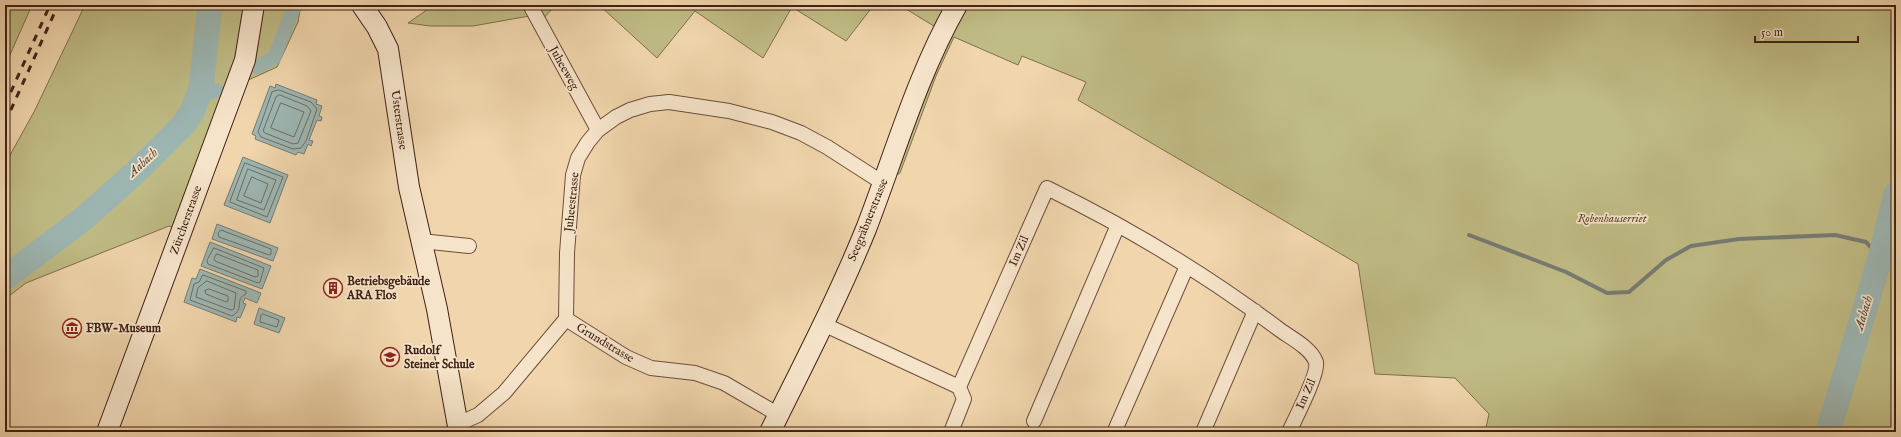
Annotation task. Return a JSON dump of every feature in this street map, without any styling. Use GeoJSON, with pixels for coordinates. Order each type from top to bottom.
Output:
{"type":"FeatureCollection","features":[{"type":"Feature","properties":{"kind":"main road","name":"Zürcherstrasse"},"geometry":{"type":"LineString","coordinates":[[107,432],[245,60],[254,5]]}},
{"type":"Feature","properties":{"kind":"main road","name":"Usterstrasse"},"geometry":{"type":"LineString","coordinates":[[362,5],[377,27],[388,49],[409,187],[437,309],[459,428]]}},
{"type":"Feature","properties":{"kind":"main road","name":"Seegräbnerstrasse"},"geometry":{"type":"LineString","coordinates":[[774,423],[823,324],[865,231],[924,70],[942,31],[957,5]]}},
{"type":"Feature","properties":{"kind":"street","name":"Juheeweg"},"geometry":{"type":"LineString","coordinates":[[530,5],[598,130]]}},
{"type":"Feature","properties":{"kind":"street","name":"Juheestrasse"},"geometry":{"type":"LineString","coordinates":[[566,319],[567,253],[573,175],[578,158],[598,130],[630,110],[650,104],[669,102],[729,110],[772,122],[801,133],[883,183]]}},
{"type":"Feature","properties":{"kind":"street","name":"Im Zil"},"geometry":{"type":"LineString","coordinates":[[959,387],[1047,188],[1118,225],[1187,266],[1255,311],[1310,352],[1316,363],[1315,374],[1289,432]]}},
{"type":"Feature","properties":{"kind":"street"},"geometry":{"type":"LineString","coordinates":[[1034,421],[1118,225]]}},
{"type":"Feature","properties":{"kind":"street"},"geometry":{"type":"LineString","coordinates":[[421,241],[469,246]]}},
{"type":"Feature","properties":{"kind":"street"},"geometry":{"type":"LineString","coordinates":[[1116,428],[1187,266]]}},
{"type":"Feature","properties":{"kind":"street"},"geometry":{"type":"LineString","coordinates":[[1203,432],[1255,311]]}},
{"type":"Feature","properties":{"kind":"street"},"geometry":{"type":"LineString","coordinates":[[459,428],[478,415],[504,393],[566,319]]}},
{"type":"Feature","properties":{"kind":"street","name":"Grundstrasse"},"geometry":{"type":"LineString","coordinates":[[566,319],[626,357],[651,368],[695,373],[724,383],[774,423]]}},
{"type":"Feature","properties":{"kind":"street"},"geometry":{"type":"LineString","coordinates":[[823,324],[959,387],[964,399],[963,406],[951,432]]}},
{"type":"Feature","properties":{"kind":"green space"},"geometry":{"type":"Polygon","coordinates":[[[5,5],[32,5],[5,66],[5,5]]]}},
{"type":"Feature","properties":{"kind":"green space"},"geometry":{"type":"Polygon","coordinates":[[[85,5],[301,5],[298,22],[277,67],[235,86],[183,232],[169,226],[26,283],[5,299],[5,164],[34,112],[85,5]]]}},
{"type":"Feature","properties":{"kind":"green space"},"geometry":{"type":"Polygon","coordinates":[[[434,5],[556,5],[539,23],[535,15],[473,26],[430,26],[408,23],[434,5]]]}},
{"type":"Feature","properties":{"kind":"green space","name":"Robenhauserriet"},"geometry":{"type":"Polygon","coordinates":[[[599,5],[1896,5],[1896,432],[1485,432],[1489,414],[1455,378],[1375,374],[1358,264],[1078,100],[1086,82],[1022,56],[1018,65],[954,37],[936,76],[900,173],[883,183],[942,31],[906,9],[873,6],[846,41],[792,7],[763,58],[695,11],[657,58],[599,5]]]}},
{"type":"Feature","properties":{"kind":"water"},"geometry":{"type":"Polygon","coordinates":[[[276,84],[317,100],[316,104],[322,106],[319,116],[322,117],[321,121],[317,120],[309,140],[313,141],[311,146],[308,144],[304,154],[298,152],[296,155],[255,139],[256,136],[252,134],[270,86],[275,88],[276,84]]]}},
{"type":"Feature","properties":{"kind":"water"},"geometry":{"type":"Polygon","coordinates":[[[243,157],[288,175],[270,223],[224,205],[243,157]]]}},
{"type":"Feature","properties":{"kind":"water"},"geometry":{"type":"Polygon","coordinates":[[[217,224],[278,248],[273,261],[212,239],[217,224]]]}},
{"type":"Feature","properties":{"kind":"water"},"geometry":{"type":"Polygon","coordinates":[[[210,242],[271,266],[262,289],[201,266],[210,242]]]}},
{"type":"Feature","properties":{"kind":"water"},"geometry":{"type":"Polygon","coordinates":[[[200,269],[261,293],[257,303],[245,298],[243,303],[246,304],[240,318],[237,317],[236,322],[184,302],[192,278],[196,279],[200,269]]]}},
{"type":"Feature","properties":{"kind":"water"},"geometry":{"type":"Polygon","coordinates":[[[259,308],[285,318],[279,333],[254,324],[259,308]]]}},
{"type":"Feature","properties":{"kind":"waterway","name":"Aabach"},"geometry":{"type":"LineString","coordinates":[[5,278],[83,219],[137,171],[183,125],[192,112],[201,88],[210,5]]}},
{"type":"Feature","properties":{"kind":"waterway"},"geometry":{"type":"LineString","coordinates":[[257,67],[274,58],[295,5]]}},
{"type":"Feature","properties":{"kind":"waterway"},"geometry":{"type":"LineString","coordinates":[[198,98],[216,90]]}},
{"type":"Feature","properties":{"kind":"waterway","name":"Aabach"},"geometry":{"type":"LineString","coordinates":[[1828,432],[1880,258],[1896,194]]}},
{"type":"Feature","properties":{"kind":"waterway"},"geometry":{"type":"LineString","coordinates":[[1469,235],[1566,272],[1607,293],[1629,292],[1666,260],[1691,246],[1739,239],[1835,235],[1866,242],[1880,258]]}},
{"type":"Feature","properties":{"kind":"railway"},"geometry":{"type":"LineString","coordinates":[[5,105],[50,5]]}},
{"type":"Feature","properties":{"kind":"railway"},"geometry":{"type":"LineString","coordinates":[[5,123],[58,5]]}},
{"type":"Feature","properties":{"kind":"place","name":"Betriebsgebäude ARA Flos"},"geometry":{"type":"Point","coordinates":[333,288]}},
{"type":"Feature","properties":{"kind":"place","name":"FBW-Museum"},"geometry":{"type":"Point","coordinates":[72,328]}},
{"type":"Feature","properties":{"kind":"place","name":"Rudolf Steiner Schule"},"geometry":{"type":"Point","coordinates":[390,357]}}]}
